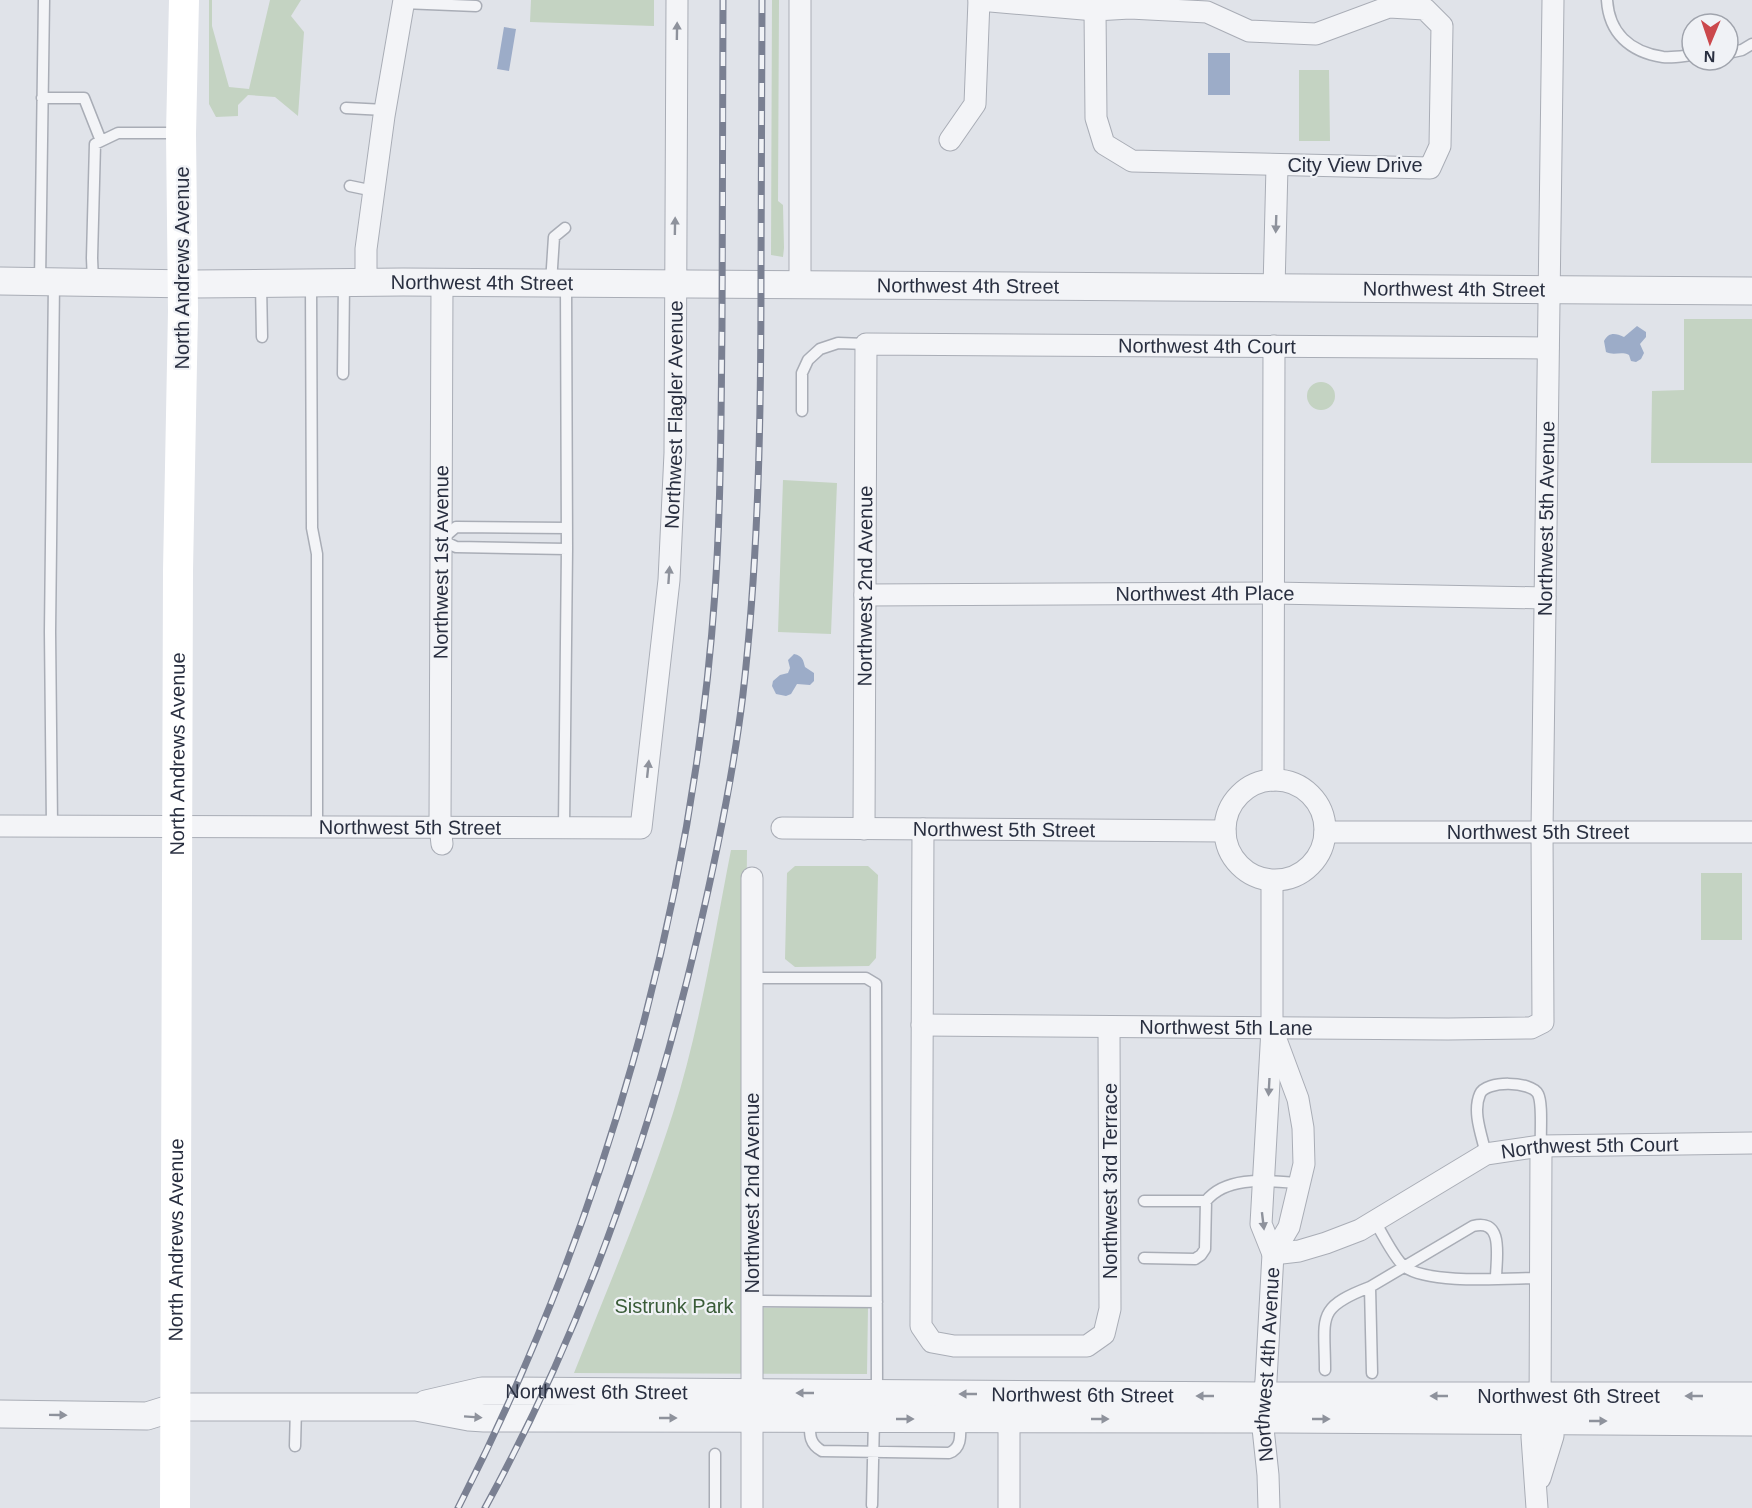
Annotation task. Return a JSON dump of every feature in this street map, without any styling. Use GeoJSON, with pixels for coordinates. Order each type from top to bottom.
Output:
{"type":"FeatureCollection","features":[{"type":"Feature","properties":{"kind":"main road","name":"North Andrews Avenue"},"geometry":{"type":"LineString","coordinates":[[175,1508],[178,583],[184,0]]}},
{"type":"Feature","properties":{"kind":"street","name":"Northwest Flagler Avenue"},"geometry":{"type":"LineString","coordinates":[[641,828],[669,580],[675,453],[678,0]]}},
{"type":"Feature","properties":{"kind":"street"},"geometry":{"type":"LineString","coordinates":[[800,0],[800,286]]}},
{"type":"Feature","properties":{"kind":"street","name":"City View Drive"},"geometry":{"type":"LineString","coordinates":[[950,140],[975,104],[979,0],[1095,10],[1130,8],[1207,12],[1249,31],[1316,34],[1389,7],[1425,9],[1442,26],[1440,146],[1430,168],[1132,161],[1104,144],[1096,118],[1095,10]]}},
{"type":"Feature","properties":{"kind":"street","name":"Northwest 5th Avenue"},"geometry":{"type":"LineString","coordinates":[[1531,1028],[1543,1022],[1542,832],[1553,0]]}},
{"type":"Feature","properties":{"kind":"street"},"geometry":{"type":"LineString","coordinates":[[355,283],[366,249],[385,110],[404,2]]}},
{"type":"Feature","properties":{"kind":"street","name":"City View Drive"},"geometry":{"type":"LineString","coordinates":[[1274,289],[1277,166]]}},
{"type":"Feature","properties":{"kind":"street","name":"Northwest 4th Street"},"geometry":{"type":"LineString","coordinates":[[0,281],[182,284],[442,282],[1752,291]]}},
{"type":"Feature","properties":{"kind":"street","name":"Northwest 1st Avenue"},"geometry":{"type":"LineString","coordinates":[[441,835],[442,282]]}},
{"type":"Feature","properties":{"kind":"street","name":"Northwest 4th Court"},"geometry":{"type":"LineString","coordinates":[[867,344],[1548,348]]}},
{"type":"Feature","properties":{"kind":"street","name":"Northwest 2nd Avenue"},"geometry":{"type":"LineString","coordinates":[[864,829],[867,344]]}},
{"type":"Feature","properties":{"kind":"street"},"geometry":{"type":"LineString","coordinates":[[1273,780],[1274,346]]}},
{"type":"Feature","properties":{"kind":"street","name":"Northwest 4th Place"},"geometry":{"type":"LineString","coordinates":[[865,595],[1273,593],[1545,598]]}},
{"type":"Feature","properties":{"kind":"street"},"geometry":{"type":"LineString","coordinates":[[1273,780],[1299,786],[1310,795],[1321,812],[1325,832],[1322,847],[1315,860],[1304,871],[1290,878],[1272,881],[1245,871],[1234,860],[1227,846],[1225,831],[1233,802],[1257,783],[1273,780]]}},
{"type":"Feature","properties":{"kind":"street","name":"Northwest 5th Street"},"geometry":{"type":"LineString","coordinates":[[0,826],[317,826],[441,835],[564,828],[641,828]]}},
{"type":"Feature","properties":{"kind":"street","name":"Northwest 5th Street"},"geometry":{"type":"LineString","coordinates":[[782,828],[1225,831]]}},
{"type":"Feature","properties":{"kind":"street"},"geometry":{"type":"LineString","coordinates":[[922,1025],[923,829]]}},
{"type":"Feature","properties":{"kind":"street","name":"Northwest 5th Street"},"geometry":{"type":"LineString","coordinates":[[1325,832],[1752,832]]}},
{"type":"Feature","properties":{"kind":"street","name":"Northwest 2nd Avenue"},"geometry":{"type":"LineString","coordinates":[[752,878],[752,1508]]}},
{"type":"Feature","properties":{"kind":"street","name":"Northwest 4th Avenue"},"geometry":{"type":"LineString","coordinates":[[1269,1508],[1263,1407],[1273,1254],[1261,1224],[1272,1029],[1272,881]]}},
{"type":"Feature","properties":{"kind":"street","name":"Northwest 5th Lane"},"geometry":{"type":"LineString","coordinates":[[922,1025],[1272,1029],[1531,1028]]}},
{"type":"Feature","properties":{"kind":"street","name":"Northwest 3rd Terrace"},"geometry":{"type":"LineString","coordinates":[[922,1025],[921,1326],[932,1342],[954,1346],[1088,1346],[1104,1334],[1110,1309],[1109,1027]]}},
{"type":"Feature","properties":{"kind":"street","name":"Northwest 4th Avenue"},"geometry":{"type":"LineString","coordinates":[[1272,1029],[1298,1098],[1303,1128],[1304,1164],[1289,1227],[1273,1254]]}},
{"type":"Feature","properties":{"kind":"street","name":"Northwest 5th Court"},"geometry":{"type":"LineString","coordinates":[[1273,1254],[1299,1251],[1360,1230],[1486,1154],[1541,1146],[1752,1143]]}},
{"type":"Feature","properties":{"kind":"street"},"geometry":{"type":"LineString","coordinates":[[1537,1499],[1532,1437],[1539,1408],[1541,1146]]}},
{"type":"Feature","properties":{"kind":"street"},"geometry":{"type":"LineString","coordinates":[[0,1395],[146,1397],[176,1407]]}},
{"type":"Feature","properties":{"kind":"street","name":"Northwest 6th Street"},"geometry":{"type":"LineString","coordinates":[[752,1405],[810,1418],[876,1406],[960,1419],[1009,1419],[1263,1407],[1289,1419],[1752,1396]]}},
{"type":"Feature","properties":{"kind":"street","name":"Northwest 6th Street"},"geometry":{"type":"LineString","coordinates":[[176,1407],[416,1407],[469,1417],[752,1405],[1539,1408],[1752,1422]]}},
{"type":"Feature","properties":{"kind":"street"},"geometry":{"type":"LineString","coordinates":[[0,1414],[147,1416],[176,1407]]}},
{"type":"Feature","properties":{"kind":"street"},"geometry":{"type":"LineString","coordinates":[[1009,1419],[1009,1508]]}},
{"type":"Feature","properties":{"kind":"street","name":"Northwest 4th Avenue"},"geometry":{"type":"LineString","coordinates":[[1268,1476],[1273,1449],[1289,1419]]}},
{"type":"Feature","properties":{"kind":"lane"},"geometry":{"type":"LineString","coordinates":[[45,0],[42,98],[47,281],[52,826]]}},
{"type":"Feature","properties":{"kind":"lane"},"geometry":{"type":"LineString","coordinates":[[1607,0],[1608,16],[1626,42],[1664,57],[1680,56]]}},
{"type":"Feature","properties":{"kind":"lane"},"geometry":{"type":"LineString","coordinates":[[404,2],[476,6]]}},
{"type":"Feature","properties":{"kind":"lane"},"geometry":{"type":"LineString","coordinates":[[42,98],[84,98],[101,141]]}},
{"type":"Feature","properties":{"kind":"lane"},"geometry":{"type":"LineString","coordinates":[[346,108],[385,110]]}},
{"type":"Feature","properties":{"kind":"lane"},"geometry":{"type":"LineString","coordinates":[[93,282],[95,144],[118,133],[181,134]]}},
{"type":"Feature","properties":{"kind":"lane"},"geometry":{"type":"LineString","coordinates":[[350,186],[374,191]]}},
{"type":"Feature","properties":{"kind":"lane"},"geometry":{"type":"LineString","coordinates":[[564,828],[567,528],[559,283],[554,237],[565,228]]}},
{"type":"Feature","properties":{"kind":"lane"},"geometry":{"type":"LineString","coordinates":[[343,374],[355,283]]}},
{"type":"Feature","properties":{"kind":"lane"},"geometry":{"type":"LineString","coordinates":[[261,284],[262,337]]}},
{"type":"Feature","properties":{"kind":"lane"},"geometry":{"type":"LineString","coordinates":[[311,284],[312,528],[317,554],[317,826]]}},
{"type":"Feature","properties":{"kind":"lane"},"geometry":{"type":"LineString","coordinates":[[802,411],[802,373],[808,360],[820,349],[838,343],[867,344]]}},
{"type":"Feature","properties":{"kind":"lane"},"geometry":{"type":"LineString","coordinates":[[567,528],[456,527],[441,540],[456,547],[567,549]]}},
{"type":"Feature","properties":{"kind":"lane"},"geometry":{"type":"LineString","coordinates":[[752,978],[866,978],[876,984],[877,1302],[872,1505]]}},
{"type":"Feature","properties":{"kind":"lane"},"geometry":{"type":"LineString","coordinates":[[1486,1154],[1477,1119],[1478,1096],[1482,1089],[1489,1085],[1526,1085],[1534,1089],[1539,1096],[1541,1146]]}},
{"type":"Feature","properties":{"kind":"lane"},"geometry":{"type":"LineString","coordinates":[[1144,1258],[1195,1259],[1201,1255],[1205,1250],[1206,1201],[1212,1193],[1222,1187],[1263,1181],[1299,1183]]}},
{"type":"Feature","properties":{"kind":"lane"},"geometry":{"type":"LineString","coordinates":[[1144,1201],[1206,1201]]}},
{"type":"Feature","properties":{"kind":"lane"},"geometry":{"type":"LineString","coordinates":[[1374,1221],[1403,1266],[1418,1274],[1436,1278],[1541,1278]]}},
{"type":"Feature","properties":{"kind":"lane"},"geometry":{"type":"LineString","coordinates":[[1325,1370],[1325,1318],[1330,1308],[1473,1226],[1488,1225],[1493,1230],[1496,1238],[1496,1278]]}},
{"type":"Feature","properties":{"kind":"lane"},"geometry":{"type":"LineString","coordinates":[[1370,1287],[1372,1373]]}},
{"type":"Feature","properties":{"kind":"lane"},"geometry":{"type":"LineString","coordinates":[[752,1301],[877,1302]]}},
{"type":"Feature","properties":{"kind":"lane"},"geometry":{"type":"LineString","coordinates":[[295,1446],[296,1407]]}},
{"type":"Feature","properties":{"kind":"lane"},"geometry":{"type":"LineString","coordinates":[[810,1418],[810,1439],[814,1447],[822,1450],[949,1453],[956,1451],[960,1445],[960,1419]]}},
{"type":"Feature","properties":{"kind":"lane"},"geometry":{"type":"LineString","coordinates":[[715,1454],[715,1508]]}},
{"type":"Feature","properties":{"kind":"green space"},"geometry":{"type":"Polygon","coordinates":[[[209,0],[212,0],[212,26],[229,87],[249,89],[270,0],[301,0],[291,16],[304,32],[298,116],[275,97],[248,95],[238,105],[238,116],[216,117],[209,104],[209,0]]]}},
{"type":"Feature","properties":{"kind":"green space"},"geometry":{"type":"Polygon","coordinates":[[[531,0],[654,0],[654,26],[530,22],[531,0]]]}},
{"type":"Feature","properties":{"kind":"green space"},"geometry":{"type":"Polygon","coordinates":[[[772,0],[779,0],[778,201],[783,205],[783,257],[771,255],[772,0]]]}},
{"type":"Feature","properties":{"kind":"green space"},"geometry":{"type":"Polygon","coordinates":[[[1299,70],[1329,70],[1330,141],[1299,141],[1299,70]]]}},
{"type":"Feature","properties":{"kind":"green space"},"geometry":{"type":"Polygon","coordinates":[[[1684,319],[1752,319],[1752,463],[1651,463],[1652,391],[1684,390],[1684,319]]]}},
{"type":"Feature","properties":{"kind":"green space"},"geometry":{"type":"Polygon","coordinates":[[[1321,382],[1331,386],[1335,396],[1331,406],[1321,410],[1311,406],[1307,396],[1311,386],[1321,382]]]}},
{"type":"Feature","properties":{"kind":"green space"},"geometry":{"type":"Polygon","coordinates":[[[783,480],[837,483],[831,634],[778,632],[783,480]]]}},
{"type":"Feature","properties":{"kind":"green space","name":"Sistrunk Park"},"geometry":{"type":"Polygon","coordinates":[[[731,850],[747,850],[742,1308],[868,1307],[867,1374],[574,1373],[638,1211],[683,1081],[699,1015],[731,850]]]}},
{"type":"Feature","properties":{"kind":"green space"},"geometry":{"type":"Polygon","coordinates":[[[795,866],[868,866],[878,875],[876,958],[869,966],[795,967],[785,959],[787,873],[795,866]]]}},
{"type":"Feature","properties":{"kind":"green space"},"geometry":{"type":"Polygon","coordinates":[[[1701,873],[1742,873],[1742,940],[1701,940],[1701,873]]]}},
{"type":"Feature","properties":{"kind":"water"},"geometry":{"type":"Polygon","coordinates":[[[504,27],[516,29],[509,71],[497,69],[504,27]]]}},
{"type":"Feature","properties":{"kind":"water"},"geometry":{"type":"Polygon","coordinates":[[[1208,53],[1230,53],[1230,95],[1208,95],[1208,53]]]}},
{"type":"Feature","properties":{"kind":"water"},"geometry":{"type":"Polygon","coordinates":[[[1637,326],[1646,332],[1646,337],[1640,344],[1644,353],[1641,359],[1636,362],[1631,361],[1629,355],[1606,352],[1604,341],[1608,336],[1615,334],[1624,337],[1637,326]]]}},
{"type":"Feature","properties":{"kind":"water"},"geometry":{"type":"Polygon","coordinates":[[[794,654],[801,657],[805,667],[814,673],[814,681],[810,685],[797,684],[791,694],[786,696],[776,694],[772,686],[773,681],[780,675],[788,673],[790,668],[788,660],[794,654]]]}},
{"type":"Feature","properties":{"kind":"railway"},"geometry":{"type":"LineString","coordinates":[[458,1508],[510,1400],[556,1290],[597,1177],[633,1063],[662,947],[686,829],[704,711],[715,592],[718,526],[722,327],[723,0]]}},
{"type":"Feature","properties":{"kind":"railway"},"geometry":{"type":"LineString","coordinates":[[485,1508],[553,1372],[583,1302],[635,1159],[679,1013],[704,909],[729,787],[743,694],[753,589],[758,484],[762,0]]}}]}
